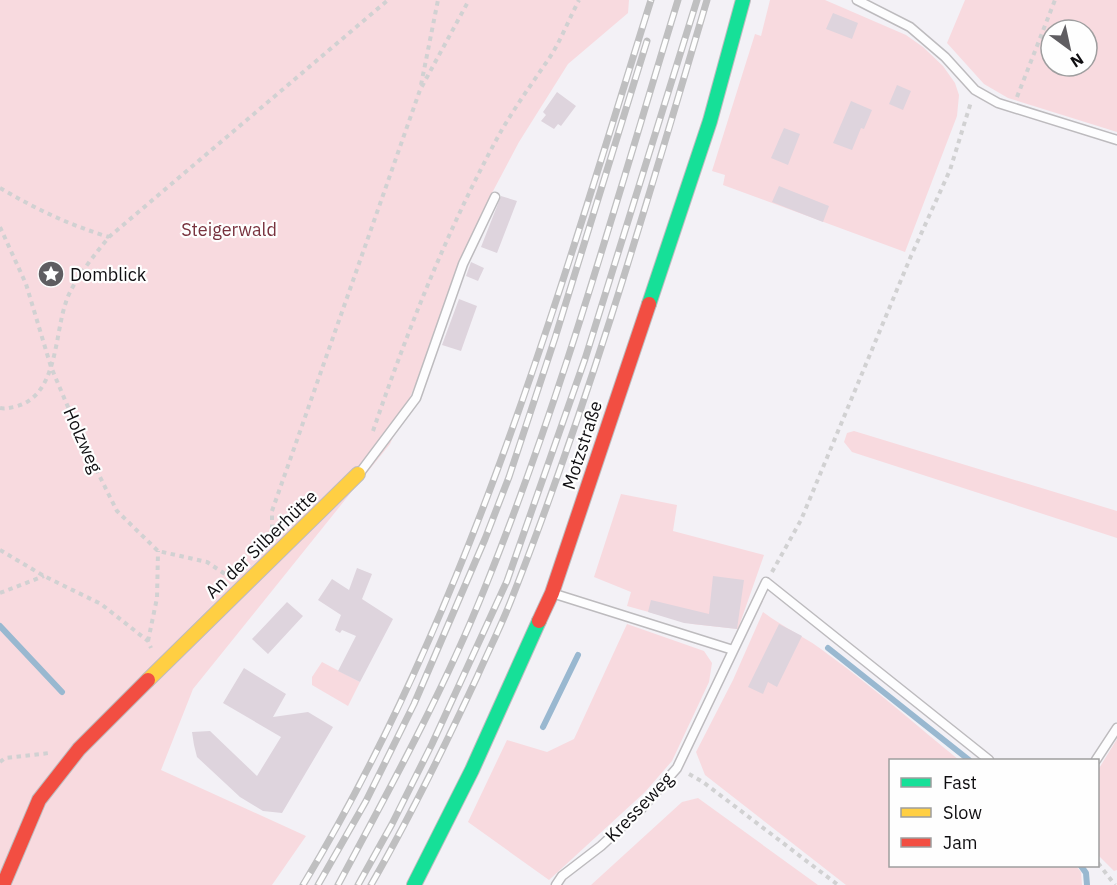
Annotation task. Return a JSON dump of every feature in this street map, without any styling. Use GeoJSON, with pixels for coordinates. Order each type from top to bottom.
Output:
{"type":"FeatureCollection","features":[{"type":"Feature","properties":{"kind":"street","name":"Motzstraße"},"geometry":{"type":"LineString","coordinates":[[414,885],[472,770],[552,592],[710,121],[743,0]]}},
{"type":"Feature","properties":{"kind":"street","name":"An der Silberhütte"},"geometry":{"type":"LineString","coordinates":[[3,885],[39,800],[79,749],[271,557],[358,474]]}},
{"type":"Feature","properties":{"kind":"lane"},"geometry":{"type":"LineString","coordinates":[[857,0],[909,27],[945,57],[975,90],[998,103],[1117,140]]}},
{"type":"Feature","properties":{"kind":"lane","name":"An der Silberhütte"},"geometry":{"type":"LineString","coordinates":[[358,474],[416,398],[463,264],[495,197]]}},
{"type":"Feature","properties":{"kind":"lane"},"geometry":{"type":"LineString","coordinates":[[766,582],[988,759]]}},
{"type":"Feature","properties":{"kind":"lane","name":"Kresseweg"},"geometry":{"type":"LineString","coordinates":[[556,885],[562,876],[601,846],[641,809],[677,768],[766,582]]}},
{"type":"Feature","properties":{"kind":"lane"},"geometry":{"type":"LineString","coordinates":[[552,592],[733,650]]}},
{"type":"Feature","properties":{"kind":"lane"},"geometry":{"type":"LineString","coordinates":[[1097,759],[1117,728]]}},
{"type":"Feature","properties":{"kind":"path"},"geometry":{"type":"LineString","coordinates":[[0,408],[25,405],[41,389],[51,367],[66,300],[93,257],[109,237],[388,0]]}},
{"type":"Feature","properties":{"kind":"path"},"geometry":{"type":"LineString","coordinates":[[271,557],[272,511],[420,90],[438,0]]}},
{"type":"Feature","properties":{"kind":"path"},"geometry":{"type":"LineString","coordinates":[[420,90],[469,0]]}},
{"type":"Feature","properties":{"kind":"path"},"geometry":{"type":"LineString","coordinates":[[370,441],[418,308],[474,183],[516,107],[551,55],[579,0]]}},
{"type":"Feature","properties":{"kind":"path"},"geometry":{"type":"LineString","coordinates":[[1013,108],[1055,0]]}},
{"type":"Feature","properties":{"kind":"path"},"geometry":{"type":"LineString","coordinates":[[766,582],[801,520],[911,256],[950,170],[975,90]]}},
{"type":"Feature","properties":{"kind":"path"},"geometry":{"type":"LineString","coordinates":[[0,188],[44,213],[109,237]]}},
{"type":"Feature","properties":{"kind":"path","name":"Holzweg"},"geometry":{"type":"LineString","coordinates":[[0,227],[26,284],[51,367],[85,447],[117,511],[158,551]]}},
{"type":"Feature","properties":{"kind":"path"},"geometry":{"type":"LineString","coordinates":[[0,550],[44,576],[101,604],[148,641],[159,671]]}},
{"type":"Feature","properties":{"kind":"path"},"geometry":{"type":"LineString","coordinates":[[148,641],[157,598],[158,551],[207,562],[243,585]]}},
{"type":"Feature","properties":{"kind":"path"},"geometry":{"type":"LineString","coordinates":[[0,593],[44,576]]}},
{"type":"Feature","properties":{"kind":"path"},"geometry":{"type":"LineString","coordinates":[[2,759],[79,749]]}},
{"type":"Feature","properties":{"kind":"path"},"geometry":{"type":"LineString","coordinates":[[677,768],[703,782],[838,885]]}},
{"type":"Feature","properties":{"kind":"path"},"geometry":{"type":"LineString","coordinates":[[1099,864],[1115,885]]}},
{"type":"Feature","properties":{"kind":"green space","name":"Steigerwald"},"geometry":{"type":"Polygon","coordinates":[[[0,0],[629,0],[628,13],[568,64],[519,142],[465,252],[422,369],[390,444],[193,689],[161,770],[306,836],[272,885],[0,885],[0,0]]]}},
{"type":"Feature","properties":{"kind":"green space"},"geometry":{"type":"Polygon","coordinates":[[[770,0],[825,0],[906,35],[943,66],[955,83],[959,95],[957,116],[905,252],[723,185],[725,175],[712,171],[755,34],[761,36],[770,0]]]}},
{"type":"Feature","properties":{"kind":"green space"},"geometry":{"type":"Polygon","coordinates":[[[965,0],[1117,0],[1117,132],[1008,98],[984,84],[947,43],[965,0]]]}},
{"type":"Feature","properties":{"kind":"green space"},"geometry":{"type":"Polygon","coordinates":[[[854,431],[1117,511],[1117,538],[852,452],[844,442],[847,433],[854,431]]]}},
{"type":"Feature","properties":{"kind":"green space"},"geometry":{"type":"Polygon","coordinates":[[[621,494],[677,505],[673,531],[764,555],[738,629],[692,624],[627,606],[631,592],[594,577],[621,494]]]}},
{"type":"Feature","properties":{"kind":"green space"},"geometry":{"type":"Polygon","coordinates":[[[763,612],[813,643],[879,693],[958,759],[889,759],[889,867],[1077,867],[1081,872],[1082,885],[846,885],[705,775],[696,752],[733,680],[763,612]]]}},
{"type":"Feature","properties":{"kind":"green space"},"geometry":{"type":"Polygon","coordinates":[[[627,624],[704,651],[712,663],[709,682],[672,761],[645,792],[549,880],[468,822],[507,740],[547,752],[574,739],[627,624]]]}},
{"type":"Feature","properties":{"kind":"green space"},"geometry":{"type":"Polygon","coordinates":[[[322,662],[360,682],[348,706],[312,685],[312,677],[322,662]]]}},
{"type":"Feature","properties":{"kind":"green space"},"geometry":{"type":"Polygon","coordinates":[[[1117,739],[1117,870],[1114,871],[1099,856],[1099,768],[1117,739]]]}},
{"type":"Feature","properties":{"kind":"green space"},"geometry":{"type":"Polygon","coordinates":[[[698,798],[818,885],[591,885],[682,802],[698,798]]]}},
{"type":"Feature","properties":{"kind":"building"},"geometry":{"type":"Polygon","coordinates":[[[833,13],[858,23],[852,39],[826,29],[833,13]]]}},
{"type":"Feature","properties":{"kind":"building"},"geometry":{"type":"Polygon","coordinates":[[[897,85],[911,91],[903,110],[889,104],[897,85]]]}},
{"type":"Feature","properties":{"kind":"building"},"geometry":{"type":"Polygon","coordinates":[[[557,92],[576,106],[561,126],[558,124],[554,129],[541,121],[546,115],[543,112],[557,92]]]}},
{"type":"Feature","properties":{"kind":"building"},"geometry":{"type":"Polygon","coordinates":[[[851,101],[872,110],[852,150],[833,143],[851,101]]]}},
{"type":"Feature","properties":{"kind":"building"},"geometry":{"type":"Polygon","coordinates":[[[784,128],[800,134],[788,165],[771,158],[784,128]]]}},
{"type":"Feature","properties":{"kind":"building"},"geometry":{"type":"Polygon","coordinates":[[[779,186],[829,206],[823,222],[772,202],[779,186]]]}},
{"type":"Feature","properties":{"kind":"building"},"geometry":{"type":"Polygon","coordinates":[[[501,196],[517,201],[497,253],[481,247],[501,196]]]}},
{"type":"Feature","properties":{"kind":"building"},"geometry":{"type":"Polygon","coordinates":[[[471,262],[484,268],[478,281],[466,276],[471,262]]]}},
{"type":"Feature","properties":{"kind":"building"},"geometry":{"type":"Polygon","coordinates":[[[459,299],[477,306],[461,351],[442,345],[459,299]]]}},
{"type":"Feature","properties":{"kind":"building"},"geometry":{"type":"Polygon","coordinates":[[[357,568],[372,574],[362,599],[393,619],[360,682],[338,671],[356,636],[342,630],[340,633],[335,630],[341,615],[318,600],[332,579],[349,590],[357,568]]]}},
{"type":"Feature","properties":{"kind":"building"},"geometry":{"type":"Polygon","coordinates":[[[713,576],[744,580],[737,629],[684,623],[648,612],[651,600],[709,614],[713,576]]]}},
{"type":"Feature","properties":{"kind":"building"},"geometry":{"type":"Polygon","coordinates":[[[287,602],[303,616],[268,654],[252,639],[287,602]]]}},
{"type":"Feature","properties":{"kind":"building"},"geometry":{"type":"Polygon","coordinates":[[[779,624],[802,636],[777,687],[768,682],[763,694],[748,687],[779,624]]]}},
{"type":"Feature","properties":{"kind":"building"},"geometry":{"type":"Polygon","coordinates":[[[244,668],[286,694],[273,717],[308,712],[333,727],[282,813],[263,811],[240,797],[197,757],[192,732],[210,731],[257,776],[281,737],[223,703],[244,668]]]}},
{"type":"Feature","properties":{"kind":"waterway"},"geometry":{"type":"LineString","coordinates":[[0,626],[62,692]]}},
{"type":"Feature","properties":{"kind":"waterway"},"geometry":{"type":"LineString","coordinates":[[828,648],[968,759]]}},
{"type":"Feature","properties":{"kind":"waterway"},"geometry":{"type":"LineString","coordinates":[[543,727],[578,655]]}},
{"type":"Feature","properties":{"kind":"waterway"},"geometry":{"type":"LineString","coordinates":[[1082,867],[1086,873],[1087,885]]}},
{"type":"Feature","properties":{"kind":"railway"},"geometry":{"type":"LineString","coordinates":[[303,885],[361,781],[414,674],[461,565],[543,341],[651,0]]}},
{"type":"Feature","properties":{"kind":"railway"},"geometry":{"type":"LineString","coordinates":[[338,885],[451,665],[512,518],[564,371],[678,0]]}},
{"type":"Feature","properties":{"kind":"railway"},"geometry":{"type":"LineString","coordinates":[[358,885],[432,744],[507,581],[585,359],[697,0]]}},
{"type":"Feature","properties":{"kind":"railway"},"geometry":{"type":"LineString","coordinates":[[371,885],[465,704],[506,612],[538,529],[615,304],[707,0]]}},
{"type":"Feature","properties":{"kind":"railway"},"geometry":{"type":"LineString","coordinates":[[318,885],[366,801],[414,704],[485,539],[509,477],[555,338],[647,41]]}},
{"type":"Feature","properties":{"kind":"traffic: fast"},"geometry":{"type":"LineString","coordinates":[[649,304],[710,121],[743,0]]}},
{"type":"Feature","properties":{"kind":"traffic: fast"},"geometry":{"type":"LineString","coordinates":[[414,885],[472,770],[539,621]]}},
{"type":"Feature","properties":{"kind":"traffic: slow"},"geometry":{"type":"LineString","coordinates":[[148,680],[358,474]]}},
{"type":"Feature","properties":{"kind":"traffic: jam"},"geometry":{"type":"LineString","coordinates":[[539,621],[552,593],[649,304]]}},
{"type":"Feature","properties":{"kind":"traffic: jam"},"geometry":{"type":"LineString","coordinates":[[3,885],[39,800],[79,749],[148,680]]}},
{"type":"Feature","properties":{"kind":"place","name":"Domblick"},"geometry":{"type":"Point","coordinates":[51,274]}}]}
